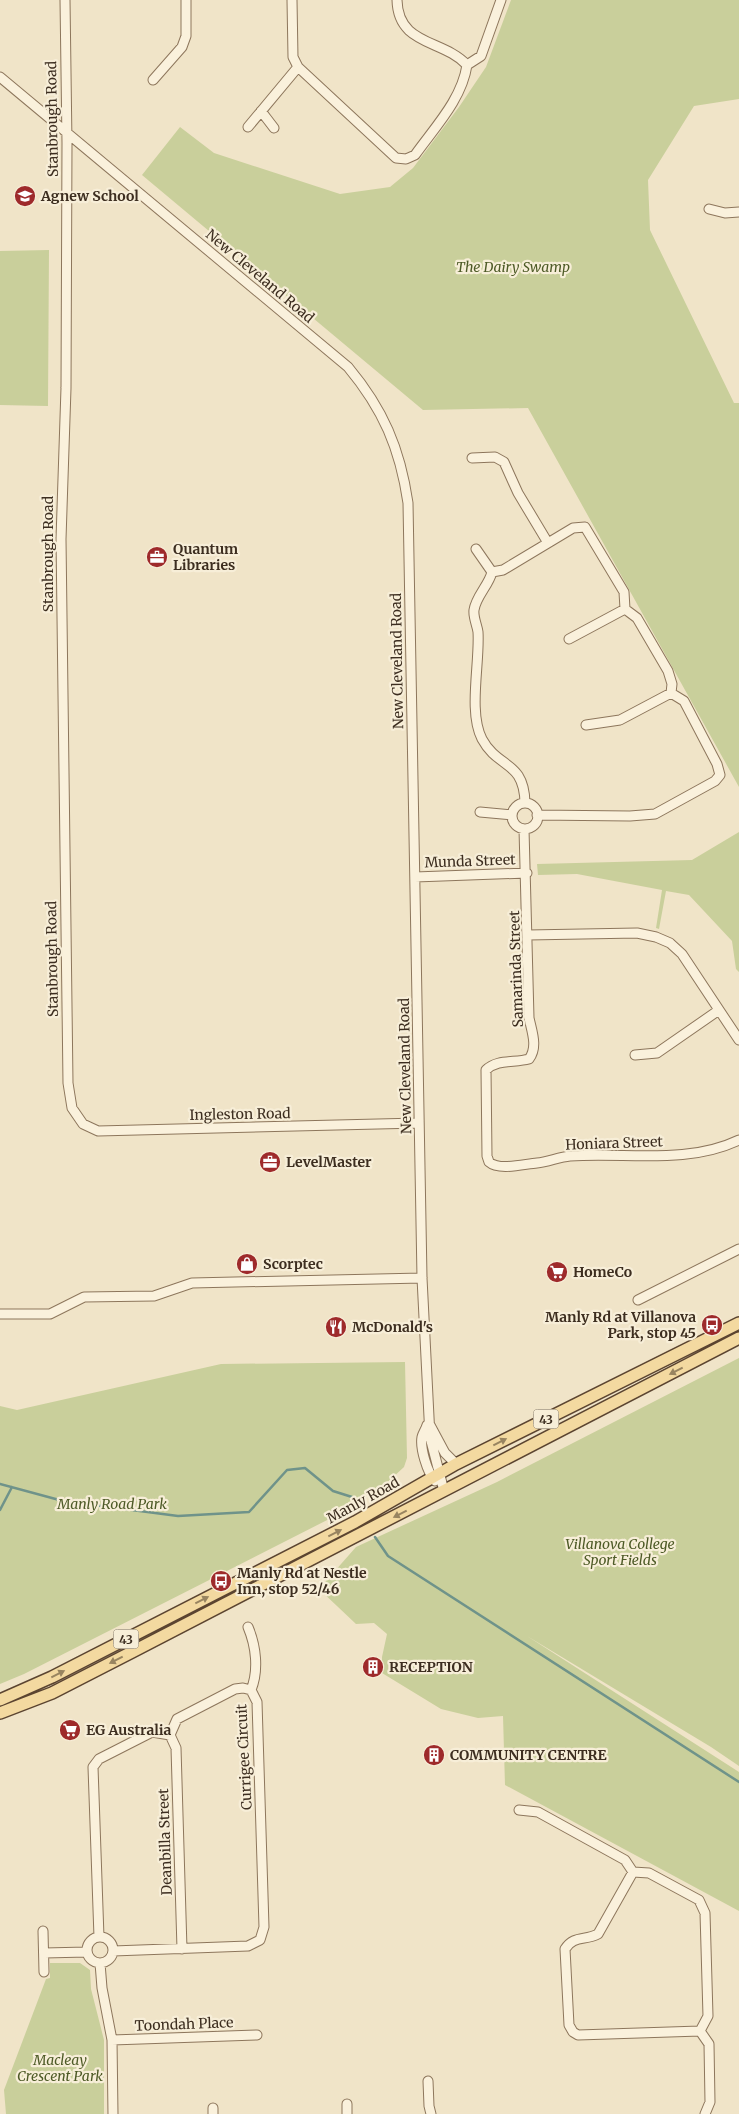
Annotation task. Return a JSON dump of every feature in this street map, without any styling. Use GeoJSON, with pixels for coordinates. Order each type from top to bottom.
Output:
{"type":"FeatureCollection","features":[{"type":"Feature","properties":{"kind":"main road","name":"Manly Road"},"geometry":{"type":"LineString","coordinates":[[0,1700],[39,1684],[355,1522],[400,1498],[456,1464],[739,1323]]}},
{"type":"Feature","properties":{"kind":"main road","name":"Manly Road"},"geometry":{"type":"LineString","coordinates":[[0,1713],[42,1697],[444,1492],[739,1338]]}},
{"type":"Feature","properties":{"kind":"main road"},"geometry":{"type":"LineString","coordinates":[[0,1722],[25,1712],[35,1706],[42,1697]]}},
{"type":"Feature","properties":{"kind":"street","name":"Stanbrough Road"},"geometry":{"type":"LineString","coordinates":[[65,0],[66,388],[61,539],[68,1083],[72,1108]]}},
{"type":"Feature","properties":{"kind":"street"},"geometry":{"type":"LineString","coordinates":[[153,80],[182,47],[186,36],[186,0]]}},
{"type":"Feature","properties":{"kind":"street"},"geometry":{"type":"LineString","coordinates":[[292,0],[293,57],[298,67],[396,158],[406,159],[414,155],[452,104],[466,76],[467,65],[460,57],[416,37],[400,21],[398,0]]}},
{"type":"Feature","properties":{"kind":"street"},"geometry":{"type":"LineString","coordinates":[[467,65],[481,56],[501,0]]}},
{"type":"Feature","properties":{"kind":"street"},"geometry":{"type":"LineString","coordinates":[[248,127],[298,67]]}},
{"type":"Feature","properties":{"kind":"street","name":"New Cleveland Road"},"geometry":{"type":"LineString","coordinates":[[0,77],[348,367],[366,389],[385,421],[397,448],[404,475],[408,503],[422,1278],[428,1423],[422,1438],[425,1461],[444,1492]]}},
{"type":"Feature","properties":{"kind":"street"},"geometry":{"type":"LineString","coordinates":[[261,112],[274,128]]}},
{"type":"Feature","properties":{"kind":"street"},"geometry":{"type":"LineString","coordinates":[[709,209],[725,213],[739,212]]}},
{"type":"Feature","properties":{"kind":"street"},"geometry":{"type":"LineString","coordinates":[[472,458],[496,457],[504,462],[518,492],[548,543]]}},
{"type":"Feature","properties":{"kind":"street"},"geometry":{"type":"LineString","coordinates":[[492,572],[503,570],[573,528],[580,526],[588,532],[624,592],[625,609]]}},
{"type":"Feature","properties":{"kind":"street"},"geometry":{"type":"LineString","coordinates":[[476,549],[492,572]]}},
{"type":"Feature","properties":{"kind":"street"},"geometry":{"type":"LineString","coordinates":[[492,572],[474,611],[478,631],[476,722],[486,745],[519,776],[523,784],[525,803]]}},
{"type":"Feature","properties":{"kind":"street"},"geometry":{"type":"LineString","coordinates":[[569,639],[625,609]]}},
{"type":"Feature","properties":{"kind":"street"},"geometry":{"type":"LineString","coordinates":[[625,609],[638,618],[668,671],[672,684],[671,693]]}},
{"type":"Feature","properties":{"kind":"street"},"geometry":{"type":"LineString","coordinates":[[586,725],[620,720],[671,693]]}},
{"type":"Feature","properties":{"kind":"street"},"geometry":{"type":"LineString","coordinates":[[537,815],[630,816],[655,814],[715,781],[720,775],[717,764],[684,701],[671,693]]}},
{"type":"Feature","properties":{"kind":"street"},"geometry":{"type":"LineString","coordinates":[[525,803],[532,805],[537,815],[535,823],[524,829],[514,823],[512,816],[517,806],[525,803]]}},
{"type":"Feature","properties":{"kind":"street"},"geometry":{"type":"LineString","coordinates":[[480,812],[512,816]]}},
{"type":"Feature","properties":{"kind":"street","name":"Samarinda Street"},"geometry":{"type":"LineString","coordinates":[[489,1162],[487,1156],[486,1070],[491,1065],[529,1059],[534,1053],[535,1046],[529,1018],[527,873],[524,829]]}},
{"type":"Feature","properties":{"kind":"street","name":"Munda Street"},"geometry":{"type":"LineString","coordinates":[[415,877],[527,873]]}},
{"type":"Feature","properties":{"kind":"street"},"geometry":{"type":"LineString","coordinates":[[528,935],[637,933],[656,937],[670,944],[682,954],[739,1040]]}},
{"type":"Feature","properties":{"kind":"street"},"geometry":{"type":"LineString","coordinates":[[635,1055],[657,1053],[719,1010]]}},
{"type":"Feature","properties":{"kind":"street","name":"Ingleston Road"},"geometry":{"type":"LineString","coordinates":[[72,1108],[83,1124],[98,1131],[419,1123]]}},
{"type":"Feature","properties":{"kind":"street","name":"Honiara Street"},"geometry":{"type":"LineString","coordinates":[[489,1162],[496,1166],[545,1162],[570,1156],[689,1155],[722,1148],[739,1140]]}},
{"type":"Feature","properties":{"kind":"street"},"geometry":{"type":"LineString","coordinates":[[638,1300],[739,1249]]}},
{"type":"Feature","properties":{"kind":"street"},"geometry":{"type":"LineString","coordinates":[[0,1314],[50,1314],[84,1297],[154,1296],[192,1282],[422,1278]]}},
{"type":"Feature","properties":{"kind":"street","name":"New Cleveland Road"},"geometry":{"type":"LineString","coordinates":[[428,1423],[437,1435],[445,1454],[456,1464]]}},
{"type":"Feature","properties":{"kind":"street"},"geometry":{"type":"LineString","coordinates":[[248,1627],[254,1641],[256,1678],[251,1690]]}},
{"type":"Feature","properties":{"kind":"street","name":"Currigee Circuit"},"geometry":{"type":"LineString","coordinates":[[113,1951],[248,1946],[260,1940],[263,1934],[256,1702],[251,1690],[235,1689],[177,1719],[170,1735]]}},
{"type":"Feature","properties":{"kind":"street"},"geometry":{"type":"LineString","coordinates":[[100,1937],[93,1767],[99,1759],[152,1732],[170,1735]]}},
{"type":"Feature","properties":{"kind":"street","name":"Deanbilla Street"},"geometry":{"type":"LineString","coordinates":[[170,1735],[176,1748],[182,1949]]}},
{"type":"Feature","properties":{"kind":"street"},"geometry":{"type":"LineString","coordinates":[[520,1810],[538,1812],[625,1860],[633,1872]]}},
{"type":"Feature","properties":{"kind":"street"},"geometry":{"type":"LineString","coordinates":[[633,1872],[598,1934],[592,1937],[576,1938],[569,1942],[565,1949],[569,2025],[572,2032],[578,2035],[700,2031]]}},
{"type":"Feature","properties":{"kind":"street"},"geometry":{"type":"LineString","coordinates":[[633,1872],[650,1873],[699,1900],[703,1906],[705,1913],[708,2016],[700,2031]]}},
{"type":"Feature","properties":{"kind":"street"},"geometry":{"type":"LineString","coordinates":[[44,1930],[44,1972]]}},
{"type":"Feature","properties":{"kind":"street"},"geometry":{"type":"LineString","coordinates":[[100,1937],[110,1942],[113,1951],[109,1960],[100,1963],[92,1961],[87,1952],[90,1942],[100,1937]]}},
{"type":"Feature","properties":{"kind":"street"},"geometry":{"type":"LineString","coordinates":[[44,1953],[87,1952]]}},
{"type":"Feature","properties":{"kind":"street"},"geometry":{"type":"LineString","coordinates":[[100,1963],[102,1988],[112,2040],[113,2114]]}},
{"type":"Feature","properties":{"kind":"street"},"geometry":{"type":"LineString","coordinates":[[700,2031],[709,2044],[710,2102],[705,2114]]}},
{"type":"Feature","properties":{"kind":"street","name":"Toondah Place"},"geometry":{"type":"LineString","coordinates":[[112,2040],[257,2035]]}},
{"type":"Feature","properties":{"kind":"street"},"geometry":{"type":"LineString","coordinates":[[428,2081],[429,2106],[432,2114]]}},
{"type":"Feature","properties":{"kind":"green space","name":"The Dairy Swamp"},"geometry":{"type":"Polygon","coordinates":[[[511,0],[739,0],[739,99],[694,106],[648,180],[650,230],[734,403],[739,403],[739,787],[528,408],[423,410],[142,175],[180,127],[214,153],[340,194],[390,187],[413,168],[459,107],[486,67],[511,0]]]}},
{"type":"Feature","properties":{"kind":"green space"},"geometry":{"type":"Polygon","coordinates":[[[49,250],[48,406],[0,405],[0,251],[49,250]]]}},
{"type":"Feature","properties":{"kind":"green space"},"geometry":{"type":"Polygon","coordinates":[[[739,832],[739,972],[736,969],[732,941],[689,895],[666,891],[659,929],[656,928],[662,890],[577,874],[538,875],[537,864],[692,860],[739,832]]]}},
{"type":"Feature","properties":{"kind":"green space","name":"Villanova College Sport Fields"},"geometry":{"type":"Polygon","coordinates":[[[739,1358],[739,1766],[711,1747],[527,1636],[739,1772],[739,1911],[505,1785],[503,1716],[478,1718],[441,1709],[382,1673],[382,1657],[387,1634],[374,1623],[356,1624],[319,1589],[356,1547],[497,1482],[739,1358]]]}},
{"type":"Feature","properties":{"kind":"green space","name":"Manly Road Park"},"geometry":{"type":"Polygon","coordinates":[[[405,1362],[407,1458],[404,1467],[390,1480],[381,1487],[364,1495],[341,1513],[24,1674],[0,1684],[0,1406],[17,1410],[221,1364],[405,1362]]]}},
{"type":"Feature","properties":{"kind":"green space","name":"Macleay Crescent Park"},"geometry":{"type":"Polygon","coordinates":[[[50,1963],[80,1963],[90,1970],[91,1989],[104,2040],[104,2114],[6,2114],[4,2090],[46,1979],[50,1978],[50,1963]]]}},
{"type":"Feature","properties":{"kind":"waterway"},"geometry":{"type":"LineString","coordinates":[[0,1484],[63,1501],[178,1516],[249,1512],[287,1470],[305,1468],[333,1491],[352,1497],[360,1509]]}},
{"type":"Feature","properties":{"kind":"waterway"},"geometry":{"type":"LineString","coordinates":[[0,1510],[12,1487]]}},
{"type":"Feature","properties":{"kind":"waterway"},"geometry":{"type":"LineString","coordinates":[[375,1537],[388,1556],[739,1782]]}},
{"type":"Feature","properties":{"kind":"place","name":"Agnew School"},"geometry":{"type":"Point","coordinates":[25,196]}},
{"type":"Feature","properties":{"kind":"place","name":"Quantum Libraries"},"geometry":{"type":"Point","coordinates":[157,557]}},
{"type":"Feature","properties":{"kind":"place","name":"LevelMaster"},"geometry":{"type":"Point","coordinates":[270,1162]}},
{"type":"Feature","properties":{"kind":"place","name":"Scorptec"},"geometry":{"type":"Point","coordinates":[247,1264]}},
{"type":"Feature","properties":{"kind":"place","name":"HomeCo"},"geometry":{"type":"Point","coordinates":[557,1272]}},
{"type":"Feature","properties":{"kind":"place","name":"Manly Rd at Villanova Park, stop 45"},"geometry":{"type":"Point","coordinates":[712,1325]}},
{"type":"Feature","properties":{"kind":"place","name":"McDonald's"},"geometry":{"type":"Point","coordinates":[336,1327]}},
{"type":"Feature","properties":{"kind":"place","name":"Manly Rd at Nestle Inn, stop 52/46"},"geometry":{"type":"Point","coordinates":[221,1581]}},
{"type":"Feature","properties":{"kind":"place","name":"RECEPTION"},"geometry":{"type":"Point","coordinates":[373,1667]}},
{"type":"Feature","properties":{"kind":"place","name":"EG Australia"},"geometry":{"type":"Point","coordinates":[70,1730]}},
{"type":"Feature","properties":{"kind":"place","name":"COMMUNITY CENTRE"},"geometry":{"type":"Point","coordinates":[434,1755]}}]}
